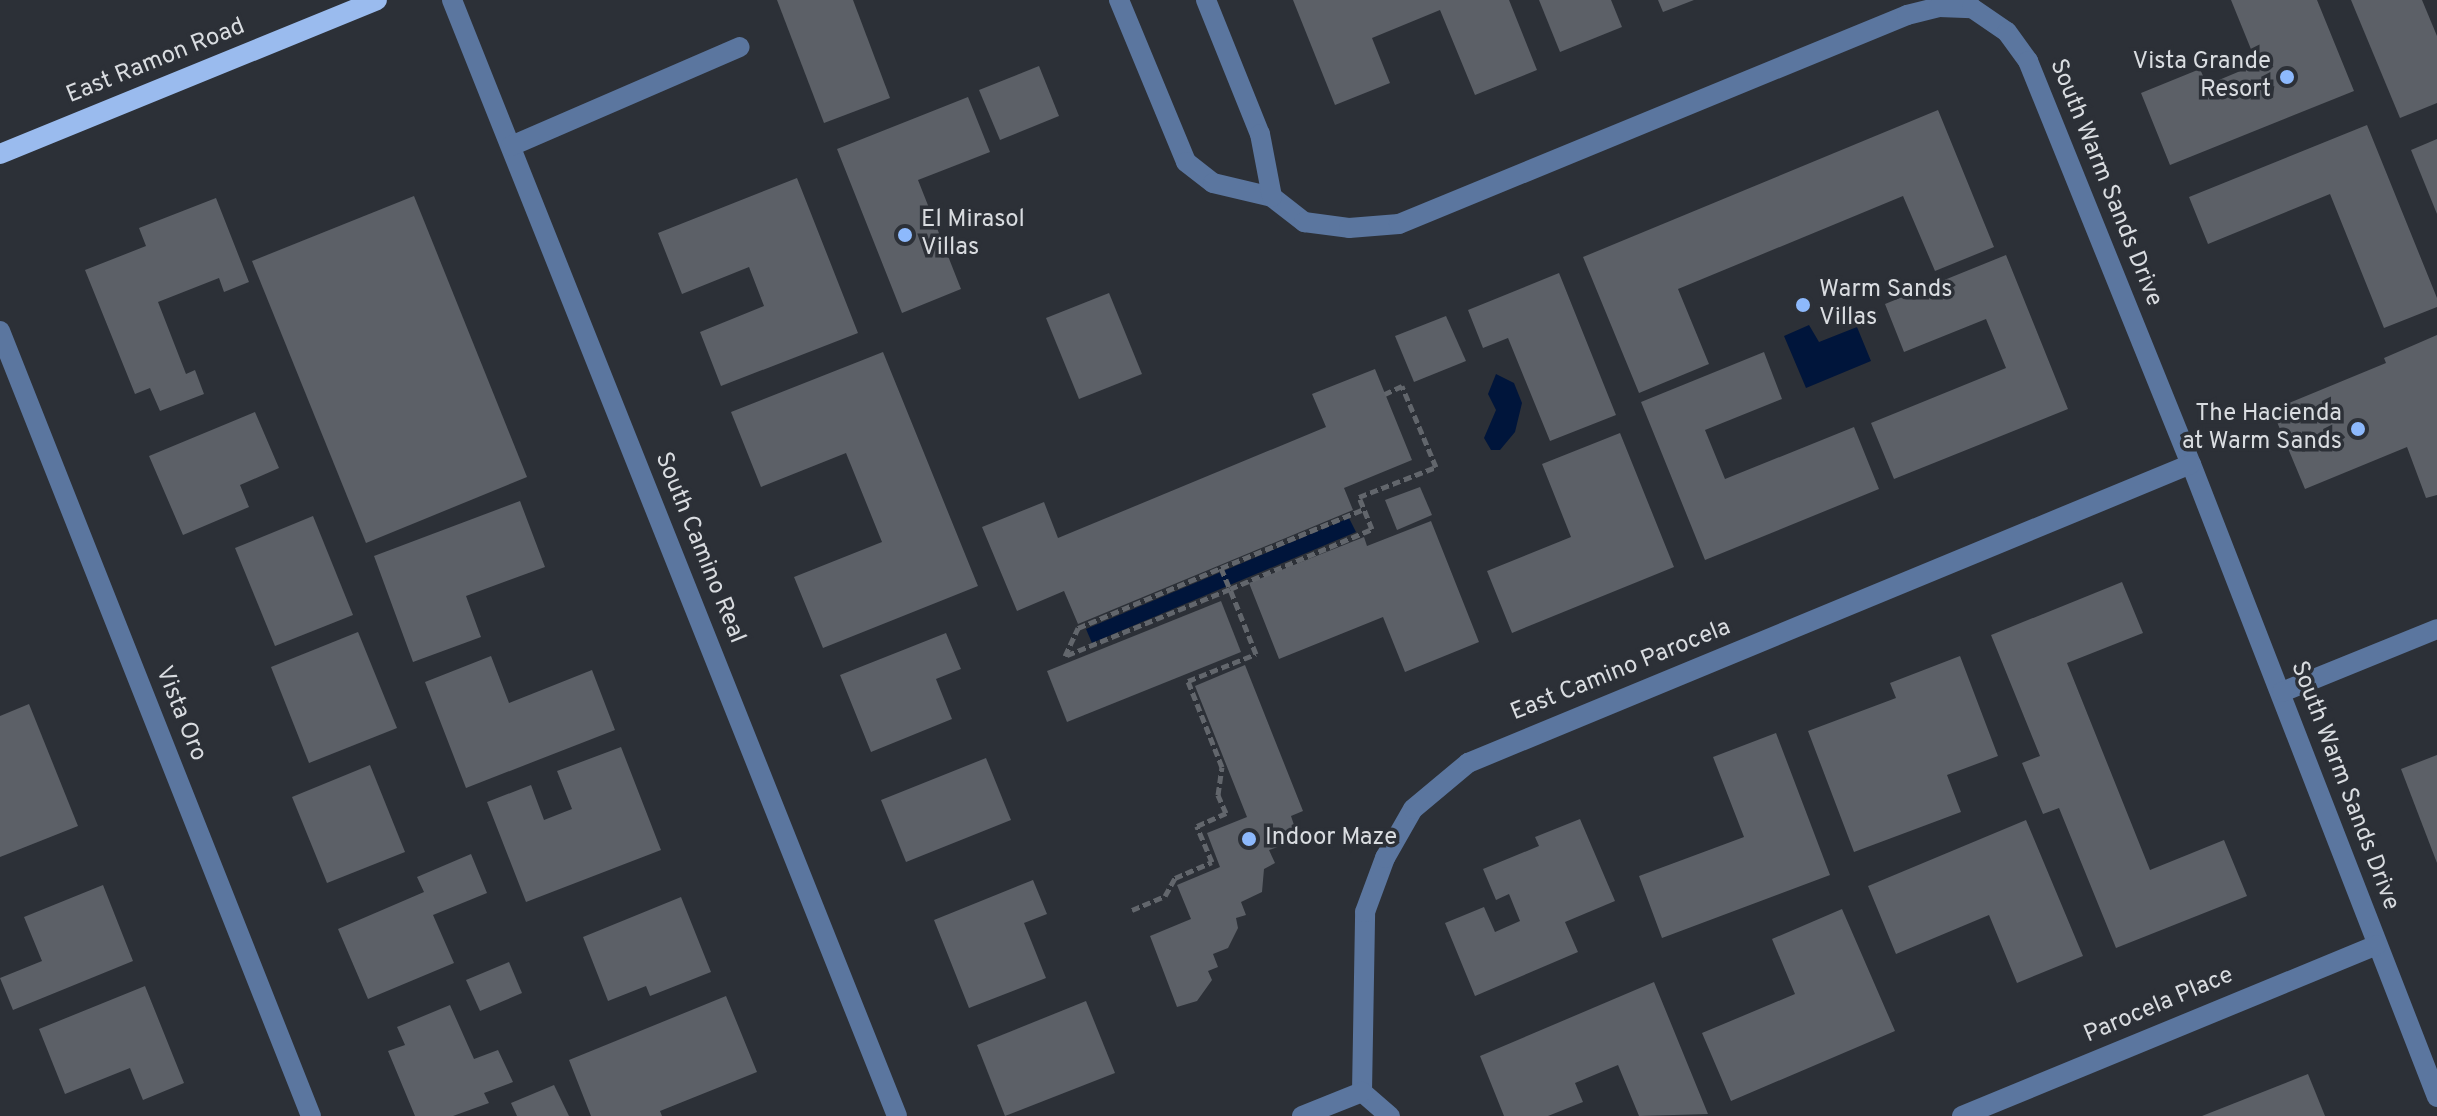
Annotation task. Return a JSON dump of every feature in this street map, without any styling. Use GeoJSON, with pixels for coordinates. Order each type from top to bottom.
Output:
{"type":"FeatureCollection","features":[{"type":"Feature","properties":{"kind":"main road","name":"East Ramon Road"},"geometry":{"type":"LineString","coordinates":[[0,154],[377,0]]}},
{"type":"Feature","properties":{"kind":"street","name":"South Camino Real"},"geometry":{"type":"LineString","coordinates":[[452,0],[897,1116]]}},
{"type":"Feature","properties":{"kind":"street","name":"South Warm Sands Drive"},"geometry":{"type":"LineString","coordinates":[[1119,0],[1186,162],[1213,183],[1272,197],[1304,222],[1349,228],[1399,224],[1907,15],[1939,7],[1974,4],[2007,32],[2028,61],[2282,692],[2376,945],[2437,1097]]}},
{"type":"Feature","properties":{"kind":"street"},"geometry":{"type":"LineString","coordinates":[[1206,0],[1260,134],[1272,197]]}},
{"type":"Feature","properties":{"kind":"street"},"geometry":{"type":"LineString","coordinates":[[511,146],[740,47]]}},
{"type":"Feature","properties":{"kind":"street","name":"Vista Oro"},"geometry":{"type":"LineString","coordinates":[[0,331],[311,1116]]}},
{"type":"Feature","properties":{"kind":"street","name":"East Camino Parocela"},"geometry":{"type":"LineString","coordinates":[[1362,1092],[1365,912],[1385,858],[1413,809],[1468,763],[2191,464]]}},
{"type":"Feature","properties":{"kind":"street"},"geometry":{"type":"LineString","coordinates":[[2282,692],[2437,629]]}},
{"type":"Feature","properties":{"kind":"street","name":"Parocela Place"},"geometry":{"type":"LineString","coordinates":[[1962,1116],[2376,945]]}},
{"type":"Feature","properties":{"kind":"street"},"geometry":{"type":"LineString","coordinates":[[1302,1116],[1362,1092],[1390,1116]]}},
{"type":"Feature","properties":{"kind":"path"},"geometry":{"type":"LineString","coordinates":[[1364,509],[1078,628],[1065,656],[1372,529],[1364,509],[1359,497],[1436,467],[1402,386],[1385,394]]}},
{"type":"Feature","properties":{"kind":"path"},"geometry":{"type":"LineString","coordinates":[[1132,910],[1165,896],[1175,878],[1212,862],[1197,826],[1226,813],[1218,795],[1222,767],[1188,681],[1256,654],[1221,568]]}},
{"type":"Feature","properties":{"kind":"water"},"geometry":{"type":"Polygon","coordinates":[[[1809,325],[1819,342],[1857,327],[1871,361],[1806,388],[1784,336],[1809,325]]]}},
{"type":"Feature","properties":{"kind":"water"},"geometry":{"type":"Polygon","coordinates":[[[1496,374],[1514,383],[1522,403],[1515,432],[1500,450],[1491,450],[1484,438],[1496,410],[1488,394],[1496,374]]]}},
{"type":"Feature","properties":{"kind":"water"},"geometry":{"type":"Polygon","coordinates":[[[1349,518],[1356,532],[1092,643],[1086,629],[1349,518]]]}},
{"type":"Feature","properties":{"kind":"building"},"geometry":{"type":"Polygon","coordinates":[[[777,0],[853,0],[890,98],[824,123],[777,0]]]}},
{"type":"Feature","properties":{"kind":"building"},"geometry":{"type":"Polygon","coordinates":[[[1293,0],[1509,0],[1537,70],[1475,95],[1440,10],[1372,38],[1390,83],[1335,105],[1293,0]]]}},
{"type":"Feature","properties":{"kind":"building"},"geometry":{"type":"Polygon","coordinates":[[[1539,0],[1611,0],[1622,27],[1560,52],[1539,0]]]}},
{"type":"Feature","properties":{"kind":"building"},"geometry":{"type":"Polygon","coordinates":[[[1658,0],[1694,0],[1663,12],[1658,0]]]}},
{"type":"Feature","properties":{"kind":"building","name":"Vista Grande Resort"},"geometry":{"type":"Polygon","coordinates":[[[2231,0],[2317,0],[2354,91],[2170,165],[2141,93],[2200,69],[2207,85],[2257,64],[2231,0]]]}},
{"type":"Feature","properties":{"kind":"building"},"geometry":{"type":"Polygon","coordinates":[[[2351,0],[2422,0],[2437,36],[2437,103],[2400,118],[2351,0]]]}},
{"type":"Feature","properties":{"kind":"building"},"geometry":{"type":"Polygon","coordinates":[[[1039,66],[1059,116],[1000,140],[979,90],[1039,66]]]}},
{"type":"Feature","properties":{"kind":"building","name":"El Mirasol Villas"},"geometry":{"type":"Polygon","coordinates":[[[968,97],[990,152],[918,180],[961,289],[902,313],[837,149],[968,97]]]}},
{"type":"Feature","properties":{"kind":"building"},"geometry":{"type":"Polygon","coordinates":[[[1938,110],[1994,247],[1935,271],[1903,196],[1678,289],[1709,364],[1639,393],[1583,257],[1938,110]]]}},
{"type":"Feature","properties":{"kind":"building"},"geometry":{"type":"Polygon","coordinates":[[[2367,125],[2437,298],[2437,307],[2384,328],[2330,194],[2208,244],[2189,197],[2367,125]]]}},
{"type":"Feature","properties":{"kind":"building"},"geometry":{"type":"Polygon","coordinates":[[[2437,139],[2437,214],[2411,150],[2437,139]]]}},
{"type":"Feature","properties":{"kind":"building"},"geometry":{"type":"Polygon","coordinates":[[[797,178],[858,333],[721,386],[700,332],[764,306],[749,267],[682,294],[658,233],[797,178]]]}},
{"type":"Feature","properties":{"kind":"building"},"geometry":{"type":"Polygon","coordinates":[[[414,196],[527,477],[366,543],[252,261],[414,196]]]}},
{"type":"Feature","properties":{"kind":"building"},"geometry":{"type":"Polygon","coordinates":[[[216,198],[249,282],[224,292],[219,278],[158,302],[186,374],[195,370],[204,394],[160,411],[150,388],[135,394],[85,270],[146,246],[139,228],[216,198]]]}},
{"type":"Feature","properties":{"kind":"building"},"geometry":{"type":"Polygon","coordinates":[[[2006,255],[2068,409],[1894,479],[1871,423],[2006,368],[1986,319],[1904,352],[1885,304],[2006,255]]]}},
{"type":"Feature","properties":{"kind":"building"},"geometry":{"type":"Polygon","coordinates":[[[1559,273],[1616,415],[1550,441],[1508,338],[1483,348],[1468,310],[1559,273]]]}},
{"type":"Feature","properties":{"kind":"building"},"geometry":{"type":"Polygon","coordinates":[[[1109,293],[1142,374],[1079,399],[1046,318],[1109,293]]]}},
{"type":"Feature","properties":{"kind":"building"},"geometry":{"type":"Polygon","coordinates":[[[1446,316],[1466,361],[1414,382],[1395,336],[1446,316]]]}},
{"type":"Feature","properties":{"kind":"building","name":"The Hacienda at Warm Sands"},"geometry":{"type":"Polygon","coordinates":[[[2437,335],[2437,495],[2426,498],[2407,447],[2305,489],[2272,410],[2386,363],[2384,358],[2437,335]]]}},
{"type":"Feature","properties":{"kind":"building"},"geometry":{"type":"Polygon","coordinates":[[[883,352],[978,586],[823,648],[794,577],[882,542],[846,453],[761,487],[731,412],[883,352]]]}},
{"type":"Feature","properties":{"kind":"building"},"geometry":{"type":"Polygon","coordinates":[[[1764,352],[1782,399],[1705,430],[1725,479],[1854,427],[1879,489],[1705,560],[1641,402],[1764,352]]]}},
{"type":"Feature","properties":{"kind":"building"},"geometry":{"type":"Polygon","coordinates":[[[1375,369],[1412,460],[1344,488],[1353,510],[1078,624],[1064,591],[1017,611],[982,527],[1044,502],[1058,538],[1326,427],[1312,394],[1375,369]]]}},
{"type":"Feature","properties":{"kind":"building"},"geometry":{"type":"Polygon","coordinates":[[[255,412],[279,468],[240,485],[249,507],[183,535],[149,456],[255,412]]]}},
{"type":"Feature","properties":{"kind":"building"},"geometry":{"type":"Polygon","coordinates":[[[1620,433],[1674,567],[1512,633],[1487,571],[1571,537],[1542,464],[1620,433]]]}},
{"type":"Feature","properties":{"kind":"building"},"geometry":{"type":"Polygon","coordinates":[[[1420,487],[1432,515],[1397,530],[1385,500],[1420,487]]]}},
{"type":"Feature","properties":{"kind":"building"},"geometry":{"type":"Polygon","coordinates":[[[520,501],[545,567],[466,596],[481,637],[413,662],[374,556],[520,501]]]}},
{"type":"Feature","properties":{"kind":"building"},"geometry":{"type":"Polygon","coordinates":[[[313,516],[353,615],[275,646],[235,548],[313,516]]]}},
{"type":"Feature","properties":{"kind":"building"},"geometry":{"type":"Polygon","coordinates":[[[1431,521],[1479,642],[1405,672],[1383,617],[1279,659],[1249,583],[1364,537],[1367,546],[1431,521]]]}},
{"type":"Feature","properties":{"kind":"building"},"geometry":{"type":"Polygon","coordinates":[[[2122,582],[2143,633],[2067,663],[2150,870],[2224,840],[2247,896],[2116,948],[2059,808],[2043,814],[2022,763],[2040,756],[1991,635],[2122,582]]]}},
{"type":"Feature","properties":{"kind":"building"},"geometry":{"type":"Polygon","coordinates":[[[1221,601],[1241,652],[1067,722],[1047,671],[1221,601]]]}},
{"type":"Feature","properties":{"kind":"building"},"geometry":{"type":"Polygon","coordinates":[[[358,632],[397,728],[309,763],[271,667],[358,632]]]}},
{"type":"Feature","properties":{"kind":"building"},"geometry":{"type":"Polygon","coordinates":[[[946,633],[961,669],[936,679],[952,719],[871,752],[840,675],[946,633]]]}},
{"type":"Feature","properties":{"kind":"building"},"geometry":{"type":"Polygon","coordinates":[[[491,656],[509,703],[592,670],[615,730],[466,788],[425,682],[491,656]]]}},
{"type":"Feature","properties":{"kind":"building"},"geometry":{"type":"Polygon","coordinates":[[[1960,656],[1998,756],[1947,775],[1961,812],[1854,852],[1808,731],[1896,698],[1890,683],[1960,656]]]}},
{"type":"Feature","properties":{"kind":"building","name":"Indoor Maze"},"geometry":{"type":"Polygon","coordinates":[[[1245,665],[1303,811],[1291,816],[1294,825],[1286,844],[1269,850],[1275,863],[1264,869],[1262,892],[1241,902],[1246,915],[1236,918],[1238,928],[1228,948],[1213,954],[1218,967],[1208,971],[1212,980],[1197,1001],[1177,1007],[1150,936],[1191,919],[1177,885],[1220,867],[1207,833],[1247,817],[1195,686],[1245,665]]]}},
{"type":"Feature","properties":{"kind":"building"},"geometry":{"type":"Polygon","coordinates":[[[29,704],[78,826],[0,857],[0,716],[29,704]]]}},
{"type":"Feature","properties":{"kind":"building"},"geometry":{"type":"Polygon","coordinates":[[[1776,733],[1830,875],[1662,938],[1639,876],[1744,837],[1713,757],[1776,733]]]}},
{"type":"Feature","properties":{"kind":"building"},"geometry":{"type":"Polygon","coordinates":[[[621,747],[661,850],[526,902],[487,802],[531,785],[544,820],[572,809],[557,771],[621,747]]]}},
{"type":"Feature","properties":{"kind":"building"},"geometry":{"type":"Polygon","coordinates":[[[2437,755],[2437,863],[2401,769],[2437,755]]]}},
{"type":"Feature","properties":{"kind":"building"},"geometry":{"type":"Polygon","coordinates":[[[986,758],[1011,820],[906,862],[881,800],[986,758]]]}},
{"type":"Feature","properties":{"kind":"building"},"geometry":{"type":"Polygon","coordinates":[[[370,765],[405,852],[327,883],[292,797],[370,765]]]}},
{"type":"Feature","properties":{"kind":"building"},"geometry":{"type":"Polygon","coordinates":[[[1580,819],[1615,901],[1565,922],[1578,952],[1475,996],[1445,923],[1484,907],[1495,932],[1520,921],[1509,894],[1496,900],[1483,869],[1539,846],[1535,837],[1580,819]]]}},
{"type":"Feature","properties":{"kind":"building"},"geometry":{"type":"Polygon","coordinates":[[[2026,820],[2083,956],[2017,983],[1989,915],[1896,954],[1868,886],[2026,820]]]}},
{"type":"Feature","properties":{"kind":"building"},"geometry":{"type":"Polygon","coordinates":[[[471,854],[487,893],[433,915],[454,963],[368,999],[338,929],[424,892],[417,877],[471,854]]]}},
{"type":"Feature","properties":{"kind":"building"},"geometry":{"type":"Polygon","coordinates":[[[1033,880],[1047,914],[1024,923],[1046,978],[969,1008],[934,920],[1033,880]]]}},
{"type":"Feature","properties":{"kind":"building"},"geometry":{"type":"Polygon","coordinates":[[[103,885],[133,961],[13,1010],[0,978],[42,961],[24,917],[103,885]]]}},
{"type":"Feature","properties":{"kind":"building"},"geometry":{"type":"Polygon","coordinates":[[[681,897],[711,972],[650,996],[646,986],[608,1001],[583,937],[681,897]]]}},
{"type":"Feature","properties":{"kind":"building"},"geometry":{"type":"Polygon","coordinates":[[[1842,909],[1895,1031],[1731,1101],[1702,1033],[1795,994],[1772,939],[1842,909]]]}},
{"type":"Feature","properties":{"kind":"building"},"geometry":{"type":"Polygon","coordinates":[[[509,962],[522,993],[480,1011],[466,980],[509,962]]]}},
{"type":"Feature","properties":{"kind":"building"},"geometry":{"type":"Polygon","coordinates":[[[1654,982],[1708,1114],[1639,1116],[1618,1065],[1575,1083],[1583,1102],[1548,1116],[1504,1116],[1480,1056],[1654,982]]]}},
{"type":"Feature","properties":{"kind":"building"},"geometry":{"type":"Polygon","coordinates":[[[145,986],[184,1083],[143,1100],[130,1068],[65,1094],[39,1029],[145,986]]]}},
{"type":"Feature","properties":{"kind":"building"},"geometry":{"type":"Polygon","coordinates":[[[726,996],[757,1072],[660,1111],[662,1116],[591,1116],[569,1060],[726,996]]]}},
{"type":"Feature","properties":{"kind":"building"},"geometry":{"type":"Polygon","coordinates":[[[1086,1001],[1115,1073],[1005,1116],[977,1045],[1086,1001]]]}},
{"type":"Feature","properties":{"kind":"building"},"geometry":{"type":"Polygon","coordinates":[[[450,1005],[474,1059],[498,1050],[513,1082],[484,1093],[489,1103],[453,1116],[415,1116],[388,1051],[405,1045],[397,1027],[450,1005]]]}},
{"type":"Feature","properties":{"kind":"building"},"geometry":{"type":"Polygon","coordinates":[[[2308,1074],[2325,1116],[2202,1116],[2308,1074]]]}},
{"type":"Feature","properties":{"kind":"building"},"geometry":{"type":"Polygon","coordinates":[[[554,1085],[569,1116],[517,1116],[511,1103],[554,1085]]]}},
{"type":"Feature","properties":{"kind":"place","name":"Vista Grande Resort"},"geometry":{"type":"Point","coordinates":[2287,77]}},
{"type":"Feature","properties":{"kind":"place","name":"El Mirasol Villas"},"geometry":{"type":"Point","coordinates":[905,235]}},
{"type":"Feature","properties":{"kind":"place","name":"Warm Sands Villas"},"geometry":{"type":"Point","coordinates":[1803,305]}},
{"type":"Feature","properties":{"kind":"place","name":"The Hacienda at Warm Sands"},"geometry":{"type":"Point","coordinates":[2358,429]}},
{"type":"Feature","properties":{"kind":"place","name":"Indoor Maze"},"geometry":{"type":"Point","coordinates":[1249,839]}}]}
